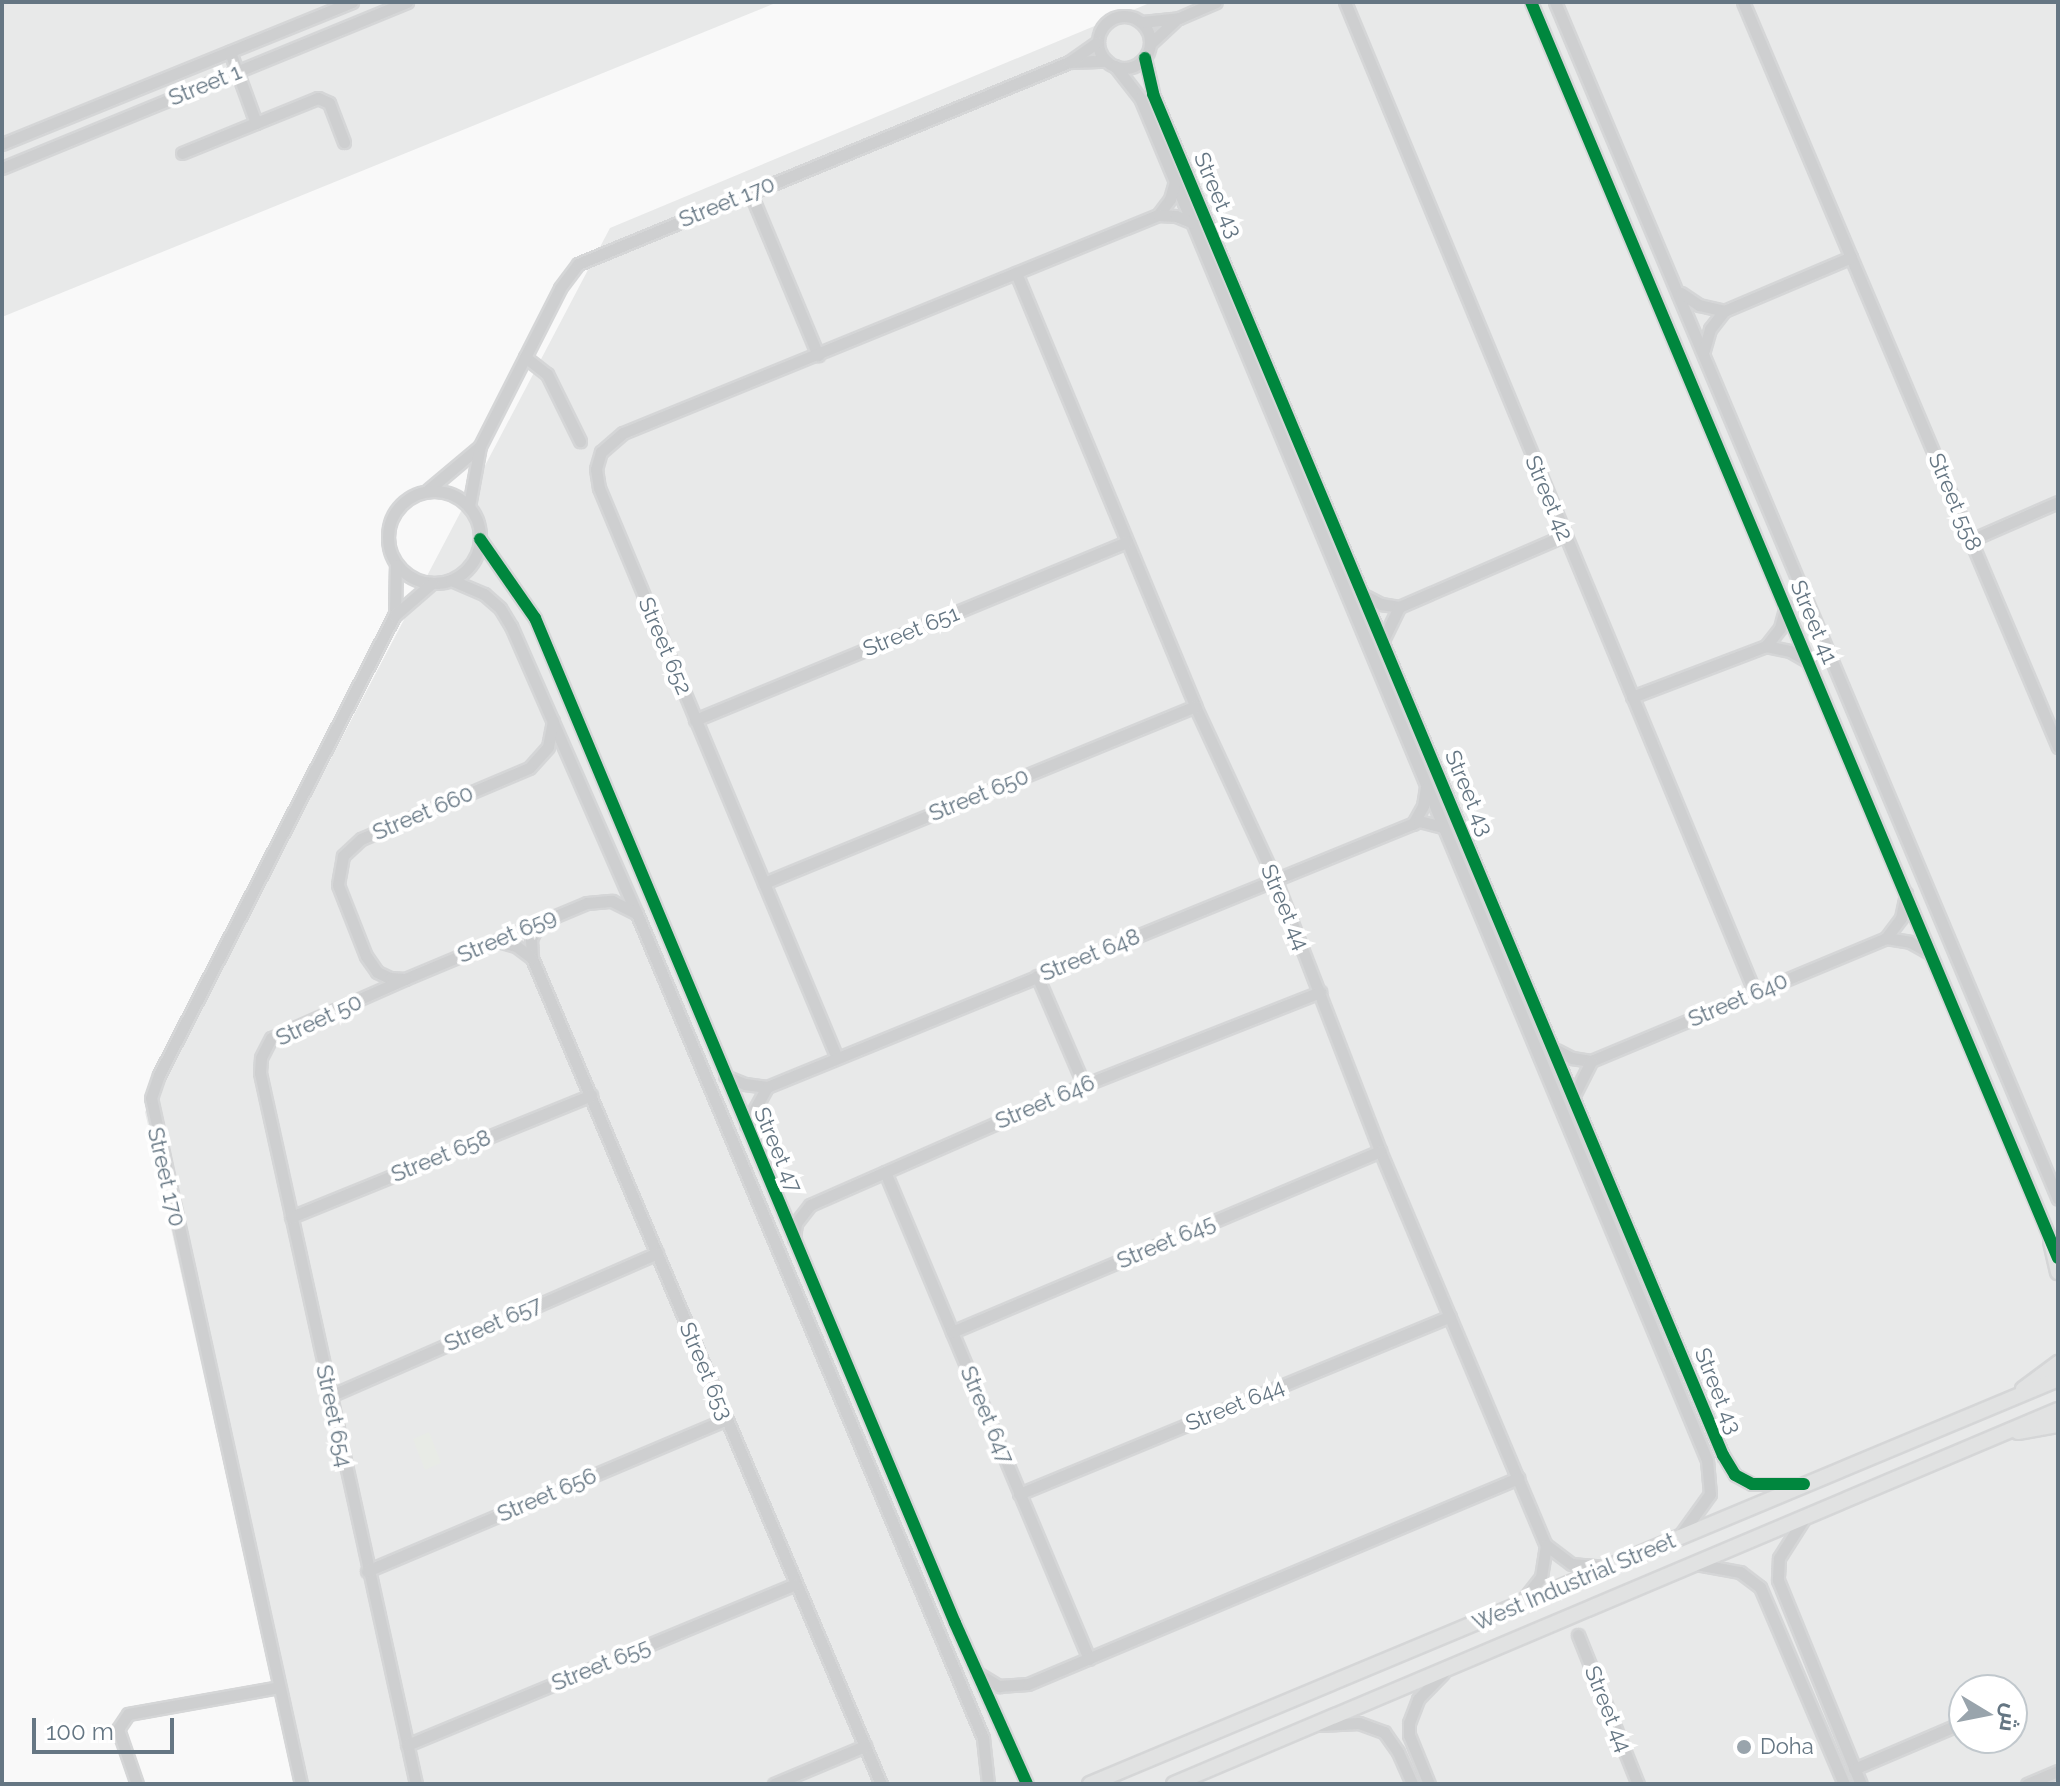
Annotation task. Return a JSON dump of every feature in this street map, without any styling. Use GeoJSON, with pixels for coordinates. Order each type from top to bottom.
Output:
{"type":"FeatureCollection","features":[{"type":"Feature","properties":{"kind":"main road"},"geometry":{"type":"LineString","coordinates":[[2051,1242],[2058,1272]]}},
{"type":"Feature","properties":{"kind":"main road"},"geometry":{"type":"LineString","coordinates":[[2012,1398],[2058,1363]]}},
{"type":"Feature","properties":{"kind":"main road","name":"West Industrial Street"},"geometry":{"type":"LineString","coordinates":[[1090,1784],[2058,1379]]}},
{"type":"Feature","properties":{"kind":"main road","name":"West Industrial Street"},"geometry":{"type":"LineString","coordinates":[[1174,1784],[2058,1410]]}},
{"type":"Feature","properties":{"kind":"main road"},"geometry":{"type":"LineString","coordinates":[[1994,1436],[2058,1425]]}},
{"type":"Feature","properties":{"kind":"street","name":"Street 1"},"geometry":{"type":"LineString","coordinates":[[2,144],[352,2]]}},
{"type":"Feature","properties":{"kind":"street","name":"Street 1"},"geometry":{"type":"LineString","coordinates":[[2,168],[407,2]]}},
{"type":"Feature","properties":{"kind":"street"},"geometry":{"type":"LineString","coordinates":[[1142,22],[1179,18],[1216,2]]}},
{"type":"Feature","properties":{"kind":"street","name":"Street 42"},"geometry":{"type":"LineString","coordinates":[[1345,2],[1755,993]]}},
{"type":"Feature","properties":{"kind":"street","name":"Street 41"},"geometry":{"type":"LineString","coordinates":[[1531,2],[2058,1258]]}},
{"type":"Feature","properties":{"kind":"street","name":"Street 41"},"geometry":{"type":"LineString","coordinates":[[1555,2],[2055,1185],[2058,1199]]}},
{"type":"Feature","properties":{"kind":"street","name":"Street 558"},"geometry":{"type":"LineString","coordinates":[[1743,2],[2058,747]]}},
{"type":"Feature","properties":{"kind":"street"},"geometry":{"type":"LineString","coordinates":[[1151,43],[1142,22],[1134,17],[1114,17],[1100,32],[1098,42],[1111,63],[1132,67],[1145,58],[1151,43],[1179,18]]}},
{"type":"Feature","properties":{"kind":"street","name":"Street 170"},"geometry":{"type":"LineString","coordinates":[[469,506],[480,446],[560,288],[578,264],[1069,62],[1098,42]]}},
{"type":"Feature","properties":{"kind":"street"},"geometry":{"type":"LineString","coordinates":[[230,52],[256,123]]}},
{"type":"Feature","properties":{"kind":"street","name":"Street 43"},"geometry":{"type":"LineString","coordinates":[[1145,58],[1153,94],[1729,1467],[1752,1484],[1804,1484]]}},
{"type":"Feature","properties":{"kind":"street","name":"Street 170"},"geometry":{"type":"LineString","coordinates":[[1069,62],[1111,63]]}},
{"type":"Feature","properties":{"kind":"street","name":"Street 43"},"geometry":{"type":"LineString","coordinates":[[1111,63],[1140,98],[1707,1460],[1710,1494],[1678,1538]]}},
{"type":"Feature","properties":{"kind":"street"},"geometry":{"type":"LineString","coordinates":[[182,153],[318,98],[329,103],[344,142]]}},
{"type":"Feature","properties":{"kind":"street"},"geometry":{"type":"LineString","coordinates":[[1158,215],[1170,199],[1175,181]]}},
{"type":"Feature","properties":{"kind":"street"},"geometry":{"type":"LineString","coordinates":[[750,192],[818,355]]}},
{"type":"Feature","properties":{"kind":"street"},"geometry":{"type":"LineString","coordinates":[[1158,215],[1176,216],[1193,223]]}},
{"type":"Feature","properties":{"kind":"street","name":"Street 652"},"geometry":{"type":"LineString","coordinates":[[837,1058],[599,488],[596,469],[601,452],[623,433],[1158,215]]}},
{"type":"Feature","properties":{"kind":"street"},"geometry":{"type":"LineString","coordinates":[[1704,351],[1710,329],[1724,311],[1851,257]]}},
{"type":"Feature","properties":{"kind":"street","name":"Street 44"},"geometry":{"type":"LineString","coordinates":[[1016,273],[1195,706],[1276,881],[1380,1151],[1546,1545]]}},
{"type":"Feature","properties":{"kind":"street"},"geometry":{"type":"LineString","coordinates":[[1678,291],[1699,305],[1724,311]]}},
{"type":"Feature","properties":{"kind":"street"},"geometry":{"type":"LineString","coordinates":[[525,357],[547,374],[580,441]]}},
{"type":"Feature","properties":{"kind":"street","name":"Street 170"},"geometry":{"type":"LineString","coordinates":[[427,491],[480,446]]}},
{"type":"Feature","properties":{"kind":"street"},"geometry":{"type":"LineString","coordinates":[[427,491],[450,493],[469,506],[475,516],[480,539],[468,568],[451,580],[432,583],[418,581],[396,564],[388,542],[392,519],[406,500],[427,491]]}},
{"type":"Feature","properties":{"kind":"street"},"geometry":{"type":"LineString","coordinates":[[1971,540],[2058,502]]}},
{"type":"Feature","properties":{"kind":"street"},"geometry":{"type":"LineString","coordinates":[[1383,640],[1399,607],[1565,535]]}},
{"type":"Feature","properties":{"kind":"street","name":"Street 47"},"geometry":{"type":"LineString","coordinates":[[480,539],[535,618],[976,1673],[1027,1784]]}},
{"type":"Feature","properties":{"kind":"street","name":"Street 651"},"geometry":{"type":"LineString","coordinates":[[695,720],[1127,542]]}},
{"type":"Feature","properties":{"kind":"street","name":"Street 170"},"geometry":{"type":"LineString","coordinates":[[394,616],[396,564]]}},
{"type":"Feature","properties":{"kind":"street","name":"Street 47"},"geometry":{"type":"LineString","coordinates":[[451,580],[484,594],[500,608],[553,721],[983,1738],[988,1784]]}},
{"type":"Feature","properties":{"kind":"street","name":"Street 170"},"geometry":{"type":"LineString","coordinates":[[301,1784],[151,1098],[166,1061],[394,616],[432,583]]}},
{"type":"Feature","properties":{"kind":"street"},"geometry":{"type":"LineString","coordinates":[[1365,596],[1399,607]]}},
{"type":"Feature","properties":{"kind":"street"},"geometry":{"type":"LineString","coordinates":[[1632,697],[1766,646],[1780,628],[1786,606]]}},
{"type":"Feature","properties":{"kind":"street"},"geometry":{"type":"LineString","coordinates":[[1766,646],[1790,651],[1811,664]]}},
{"type":"Feature","properties":{"kind":"street","name":"Street 650"},"geometry":{"type":"LineString","coordinates":[[764,883],[1195,706]]}},
{"type":"Feature","properties":{"kind":"street","name":"Street 660"},"geometry":{"type":"LineString","coordinates":[[377,972],[366,956],[338,885],[343,856],[361,839],[529,768],[548,747],[553,721]]}},
{"type":"Feature","properties":{"kind":"street"},"geometry":{"type":"LineString","coordinates":[[1413,824],[1423,806],[1426,786]]}},
{"type":"Feature","properties":{"kind":"street","name":"Street 648"},"geometry":{"type":"LineString","coordinates":[[767,1087],[1413,824],[1427,822],[1443,827]]}},
{"type":"Feature","properties":{"kind":"street"},"geometry":{"type":"LineString","coordinates":[[1906,893],[1901,918],[1886,938],[1910,942],[1931,954]]}},
{"type":"Feature","properties":{"kind":"street","name":"Street 659"},"geometry":{"type":"LineString","coordinates":[[405,979],[539,922],[600,900],[623,906],[637,914]]}},
{"type":"Feature","properties":{"kind":"street"},"geometry":{"type":"LineString","coordinates":[[532,958],[531,939],[539,922]]}},
{"type":"Feature","properties":{"kind":"street","name":"Street 640"},"geometry":{"type":"LineString","coordinates":[[1591,1061],[1886,938]]}},
{"type":"Feature","properties":{"kind":"street"},"geometry":{"type":"LineString","coordinates":[[497,941],[516,946],[532,958]]}},
{"type":"Feature","properties":{"kind":"street","name":"Street 653"},"geometry":{"type":"LineString","coordinates":[[532,958],[881,1784]]}},
{"type":"Feature","properties":{"kind":"street"},"geometry":{"type":"LineString","coordinates":[[377,972],[390,978],[405,979]]}},
{"type":"Feature","properties":{"kind":"street","name":"Street 50"},"geometry":{"type":"LineString","coordinates":[[377,972],[376,994],[405,979]]}},
{"type":"Feature","properties":{"kind":"street"},"geometry":{"type":"LineString","coordinates":[[1037,976],[1084,1085]]}},
{"type":"Feature","properties":{"kind":"street","name":"Street 646"},"geometry":{"type":"LineString","coordinates":[[794,1240],[796,1223],[810,1205],[1084,1085],[1320,992]]}},
{"type":"Feature","properties":{"kind":"street","name":"Street 654"},"geometry":{"type":"LineString","coordinates":[[376,994],[281,1032],[264,1048],[260,1073],[416,1784]]}},
{"type":"Feature","properties":{"kind":"street"},"geometry":{"type":"LineString","coordinates":[[1556,1050],[1572,1058],[1591,1061],[1574,1095]]}},
{"type":"Feature","properties":{"kind":"street"},"geometry":{"type":"LineString","coordinates":[[725,1076],[745,1084],[767,1087],[746,1125]]}},
{"type":"Feature","properties":{"kind":"street","name":"Street 658"},"geometry":{"type":"LineString","coordinates":[[291,1217],[591,1095]]}},
{"type":"Feature","properties":{"kind":"street","name":"Street 645"},"geometry":{"type":"LineString","coordinates":[[952,1332],[1380,1151]]}},
{"type":"Feature","properties":{"kind":"street","name":"Street 647"},"geometry":{"type":"LineString","coordinates":[[885,1172],[1089,1659]]}},
{"type":"Feature","properties":{"kind":"street","name":"Street 657"},"geometry":{"type":"LineString","coordinates":[[330,1396],[657,1253]]}},
{"type":"Feature","properties":{"kind":"street","name":"Street 644"},"geometry":{"type":"LineString","coordinates":[[1019,1494],[1450,1316]]}},
{"type":"Feature","properties":{"kind":"street","name":"Street 656"},"geometry":{"type":"LineString","coordinates":[[367,1571],[726,1419]]}},
{"type":"Feature","properties":{"kind":"street"},"geometry":{"type":"LineString","coordinates":[[976,1673],[999,1686],[1017,1688],[1518,1478]]}},
{"type":"Feature","properties":{"kind":"street"},"geometry":{"type":"LineString","coordinates":[[1806,1516],[1779,1558],[1778,1580],[1861,1784]]}},
{"type":"Feature","properties":{"kind":"street"},"geometry":{"type":"LineString","coordinates":[[1518,1607],[1541,1577],[1546,1545],[1571,1564],[1610,1567]]}},
{"type":"Feature","properties":{"kind":"street"},"geometry":{"type":"LineString","coordinates":[[1695,1564],[1740,1572],[1760,1587],[1844,1784]]}},
{"type":"Feature","properties":{"kind":"street","name":"Street 655"},"geometry":{"type":"LineString","coordinates":[[407,1745],[795,1584]]}},
{"type":"Feature","properties":{"kind":"street","name":"Street 44"},"geometry":{"type":"LineString","coordinates":[[1578,1635],[1638,1784]]}},
{"type":"Feature","properties":{"kind":"street"},"geometry":{"type":"LineString","coordinates":[[1429,1784],[1409,1735],[1409,1723],[1418,1699],[1450,1666]]}},
{"type":"Feature","properties":{"kind":"street"},"geometry":{"type":"LineString","coordinates":[[137,1784],[118,1729],[128,1714],[279,1687]]}},
{"type":"Feature","properties":{"kind":"street"},"geometry":{"type":"LineString","coordinates":[[1309,1726],[1345,1723],[1373,1726],[1393,1742],[1412,1784]]}},
{"type":"Feature","properties":{"kind":"street"},"geometry":{"type":"LineString","coordinates":[[1854,1769],[1948,1729]]}},
{"type":"Feature","properties":{"kind":"street"},"geometry":{"type":"LineString","coordinates":[[774,1784],[865,1746]]}},
{"type":"Feature","properties":{"kind":"street"},"geometry":{"type":"LineString","coordinates":[[2027,1784],[2058,1771]]}},
{"type":"Feature","properties":{"kind":"shaded area"},"geometry":{"type":"Polygon","coordinates":[[[2,2],[778,2],[2,317],[2,2]]]}},
{"type":"Feature","properties":{"kind":"shaded area"},"geometry":{"type":"Polygon","coordinates":[[[1152,2],[2058,2],[2058,1784],[295,1784],[145,1112],[610,228],[1152,2]]]}},
{"type":"Feature","properties":{"kind":"shaded area"},"geometry":{"type":"Polygon","coordinates":[[[429,1432],[441,1463],[425,1470],[413,1439],[429,1432]]]}},
{"type":"Feature","properties":{"kind":"cycle path"},"geometry":{"type":"LineString","coordinates":[[1531,2],[2058,1258]]}},
{"type":"Feature","properties":{"kind":"cycle path"},"geometry":{"type":"LineString","coordinates":[[1145,58],[1153,94],[1723,1455],[1735,1475],[1752,1484],[1804,1484]]}},
{"type":"Feature","properties":{"kind":"cycle path"},"geometry":{"type":"LineString","coordinates":[[480,539],[535,618],[955,1623],[1027,1784]]}},
{"type":"Feature","properties":{"kind":"place","name":"Doha"},"geometry":{"type":"Point","coordinates":[1744,1747]}}]}
